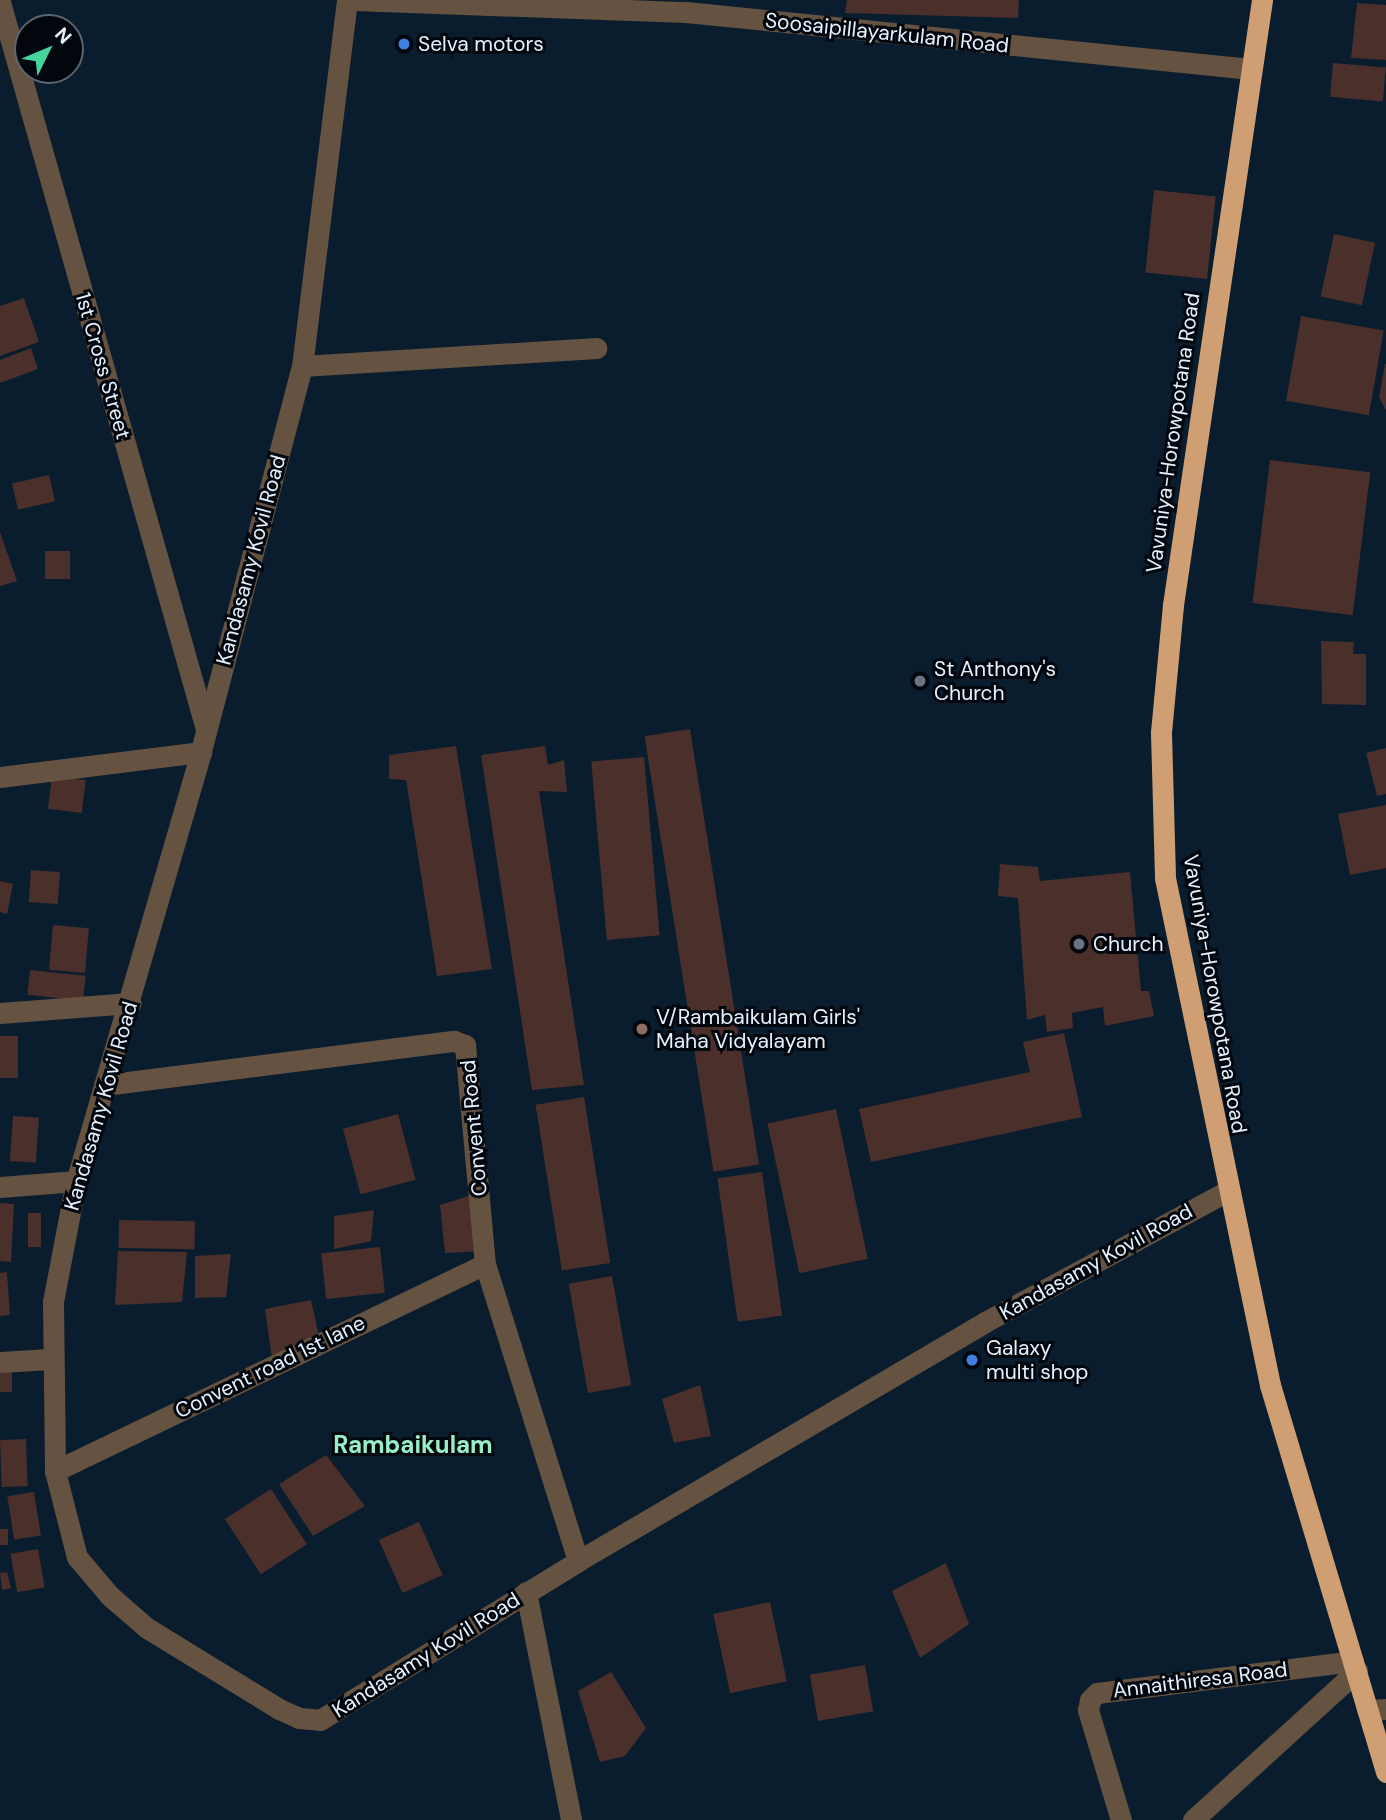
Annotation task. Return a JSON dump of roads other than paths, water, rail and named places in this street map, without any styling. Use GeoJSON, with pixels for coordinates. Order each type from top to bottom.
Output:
{"type":"FeatureCollection","features":[{"type":"Feature","properties":{"kind":"highway","name":"Vavuniya-Horowpotana Road"},"geometry":{"type":"LineString","coordinates":[[1262,0],[1173,605],[1161,733],[1165,878],[1227,1191],[1270,1385],[1355,1666],[1377,1709],[1386,1772]]}},
{"type":"Feature","properties":{"kind":"street","name":"Kandasamy Kovil Road"},"geometry":{"type":"LineString","coordinates":[[347,0],[302,366],[207,731],[131,1003],[76,1181],[53,1302],[50,1359],[55,1471],[77,1558],[110,1596],[147,1628],[299,1718],[320,1720],[526,1592],[985,1322],[1227,1191]]}},
{"type":"Feature","properties":{"kind":"street","name":"Soosaipillayarkulam Road"},"geometry":{"type":"LineString","coordinates":[[355,0],[687,6],[1251,69]]}},
{"type":"Feature","properties":{"kind":"street","name":"1st Cross Street"},"geometry":{"type":"LineString","coordinates":[[0,2],[207,731]]}},
{"type":"Feature","properties":{"kind":"street"},"geometry":{"type":"LineString","coordinates":[[302,366],[596,348]]}},
{"type":"Feature","properties":{"kind":"street"},"geometry":{"type":"LineString","coordinates":[[0,777],[201,752]]}},
{"type":"Feature","properties":{"kind":"street"},"geometry":{"type":"LineString","coordinates":[[0,1013],[131,1003]]}},
{"type":"Feature","properties":{"kind":"street","name":"Convent Road"},"geometry":{"type":"LineString","coordinates":[[104,1085],[454,1041],[465,1045],[485,1264],[578,1561]]}},
{"type":"Feature","properties":{"kind":"street"},"geometry":{"type":"LineString","coordinates":[[0,1186],[76,1181]]}},
{"type":"Feature","properties":{"kind":"street","name":"Convent road 1st lane"},"geometry":{"type":"LineString","coordinates":[[55,1471],[485,1264]]}},
{"type":"Feature","properties":{"kind":"street"},"geometry":{"type":"LineString","coordinates":[[0,1362],[50,1359]]}},
{"type":"Feature","properties":{"kind":"street"},"geometry":{"type":"LineString","coordinates":[[526,1592],[570,1820]]}},
{"type":"Feature","properties":{"kind":"street"},"geometry":{"type":"LineString","coordinates":[[1193,1820],[1355,1666]]}},
{"type":"Feature","properties":{"kind":"street","name":"Annaithiresa Road"},"geometry":{"type":"LineString","coordinates":[[1121,1820],[1088,1710],[1090,1700],[1097,1693],[1355,1666]]}},
{"type":"Feature","properties":{"kind":"place","name":"Selva motors"},"geometry":{"type":"Point","coordinates":[404,44]}},
{"type":"Feature","properties":{"kind":"place","name":"St Anthony's Church"},"geometry":{"type":"Point","coordinates":[920,681]}},
{"type":"Feature","properties":{"kind":"place","name":"Church"},"geometry":{"type":"Point","coordinates":[1079,944]}},
{"type":"Feature","properties":{"kind":"place","name":"V/Rambaikulam Girls' Maha Vidyalayam"},"geometry":{"type":"Point","coordinates":[642,1029]}},
{"type":"Feature","properties":{"kind":"place","name":"Galaxy multi shop"},"geometry":{"type":"Point","coordinates":[972,1360]}},
{"type":"Feature","properties":{"kind":"district","name":"Rambaikulam"},"geometry":{"type":"Point","coordinates":[413,1445]}}]}
